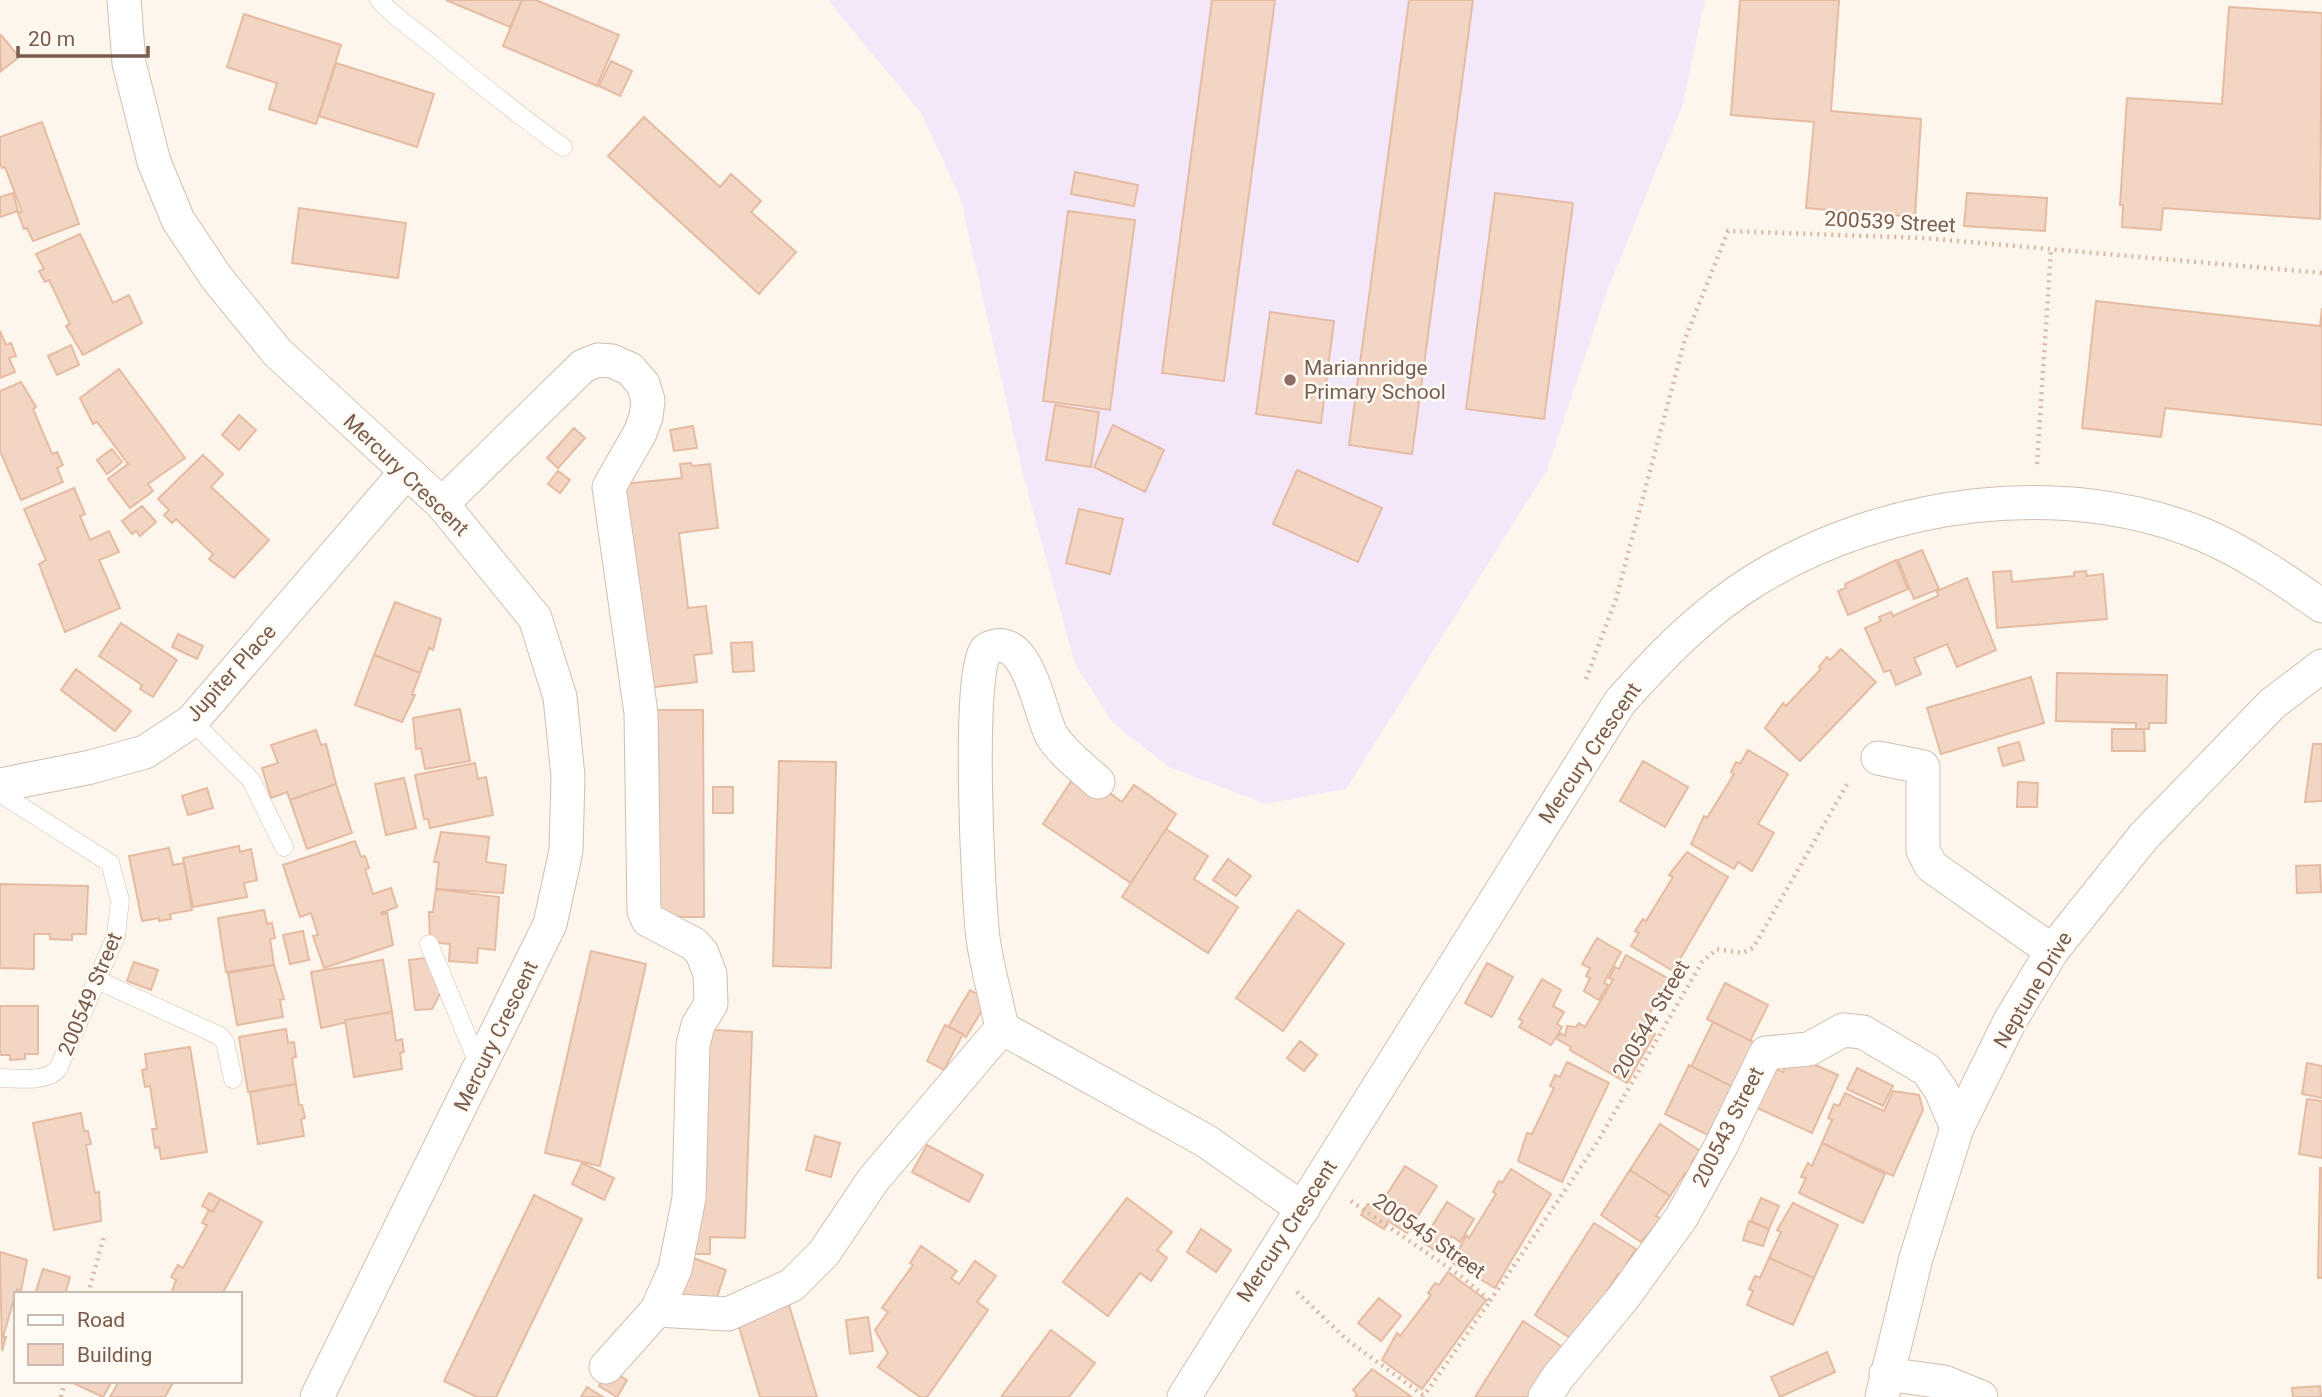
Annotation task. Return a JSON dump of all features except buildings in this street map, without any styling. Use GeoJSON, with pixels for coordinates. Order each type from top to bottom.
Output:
{"type":"FeatureCollection","features":[{"type":"Feature","properties":{"kind":"street","name":"Mercury Crescent"},"geometry":{"type":"LineString","coordinates":[[124,0],[129,63],[154,162],[178,220],[248,320],[277,352],[442,504],[535,618],[560,697],[568,776],[566,851],[550,924],[317,1397]]}},
{"type":"Feature","properties":{"kind":"street"},"geometry":{"type":"LineString","coordinates":[[442,504],[583,366],[598,360],[612,361],[630,369],[643,384],[648,400],[646,417],[609,487],[642,734],[644,911],[648,920],[694,944],[702,953],[710,974],[710,1004],[698,1025],[693,1045],[689,1198],[675,1269],[657,1310],[606,1367]]}},
{"type":"Feature","properties":{"kind":"street","name":"Jupiter Place"},"geometry":{"type":"LineString","coordinates":[[0,785],[91,767],[145,752],[192,721],[406,472]]}},
{"type":"Feature","properties":{"kind":"street","name":"Mercury Crescent"},"geometry":{"type":"LineString","coordinates":[[1184,1397],[1266,1262],[1303,1209],[1620,702],[1685,632],[1755,580],[1807,551],[1855,531],[1915,515],[1973,505],[2035,503],[2130,512],[2204,535],[2275,573],[2322,606]]}},
{"type":"Feature","properties":{"kind":"street"},"geometry":{"type":"LineString","coordinates":[[1098,782],[1054,738],[1024,659],[1007,648],[992,647],[986,650],[978,677],[977,835],[984,939],[1002,1028],[1206,1141],[1303,1209]]}},
{"type":"Feature","properties":{"kind":"street","name":"Neptune Drive"},"geometry":{"type":"LineString","coordinates":[[1884,1385],[1916,1258],[1957,1128],[2010,1021],[2052,951],[2144,836],[2272,705],[2322,666]]}},
{"type":"Feature","properties":{"kind":"street"},"geometry":{"type":"LineString","coordinates":[[1878,758],[1923,767],[1926,781],[1923,850],[1931,866],[2052,951]]}},
{"type":"Feature","properties":{"kind":"street"},"geometry":{"type":"LineString","coordinates":[[657,1310],[728,1314],[773,1296],[800,1279],[824,1252],[873,1180],[1002,1028]]}},
{"type":"Feature","properties":{"kind":"street","name":"200543 Street"},"geometry":{"type":"LineString","coordinates":[[1545,1397],[1558,1377],[1623,1298],[1681,1218],[1721,1146],[1766,1053],[1809,1049],[1843,1030],[1863,1032],[1927,1070],[1941,1090],[1957,1128]]}},
{"type":"Feature","properties":{"kind":"street"},"geometry":{"type":"LineString","coordinates":[[1884,1385],[1944,1382],[1981,1397]]}},
{"type":"Feature","properties":{"kind":"lane"},"geometry":{"type":"LineString","coordinates":[[379,0],[394,17],[426,39],[489,93],[563,147]]}},
{"type":"Feature","properties":{"kind":"lane"},"geometry":{"type":"LineString","coordinates":[[192,721],[251,780],[284,847]]}},
{"type":"Feature","properties":{"kind":"lane","name":"200549 Street"},"geometry":{"type":"LineString","coordinates":[[0,793],[102,856],[114,871],[120,900],[120,922],[97,980],[52,1076],[0,1078]]}},
{"type":"Feature","properties":{"kind":"lane"},"geometry":{"type":"LineString","coordinates":[[429,944],[480,1068]]}},
{"type":"Feature","properties":{"kind":"lane"},"geometry":{"type":"LineString","coordinates":[[97,980],[220,1036],[225,1042],[233,1079]]}},
{"type":"Feature","properties":{"kind":"path","name":"200539 Street"},"geometry":{"type":"LineString","coordinates":[[1584,689],[1616,600],[1685,339],[1728,231],[1924,238],[2322,273]]}},
{"type":"Feature","properties":{"kind":"path"},"geometry":{"type":"LineString","coordinates":[[2035,503],[2051,249]]}},
{"type":"Feature","properties":{"kind":"path","name":"200544 Street"},"geometry":{"type":"LineString","coordinates":[[1490,1301],[1595,1146],[1702,962],[1717,949],[1742,953],[1753,948],[1860,762],[1868,755],[1878,758]]}},
{"type":"Feature","properties":{"kind":"path","name":"200545 Street"},"geometry":{"type":"LineString","coordinates":[[1266,1262],[1347,1340],[1424,1397],[1490,1301],[1462,1277],[1321,1180]]}},
{"type":"Feature","properties":{"kind":"path"},"geometry":{"type":"LineString","coordinates":[[89,1292],[104,1236]]}},
{"type":"Feature","properties":{"kind":"shaded area","name":"Mariannridge Primary School"},"geometry":{"type":"Polygon","coordinates":[[[828,0],[1705,0],[1682,107],[1607,291],[1547,470],[1346,789],[1266,804],[1169,767],[1112,722],[1075,664],[1023,475],[960,197],[921,113],[828,0]]]}},
{"type":"Feature","properties":{"kind":"place","name":"Mariannridge Primary School"},"geometry":{"type":"Point","coordinates":[1290,380]}}]}
